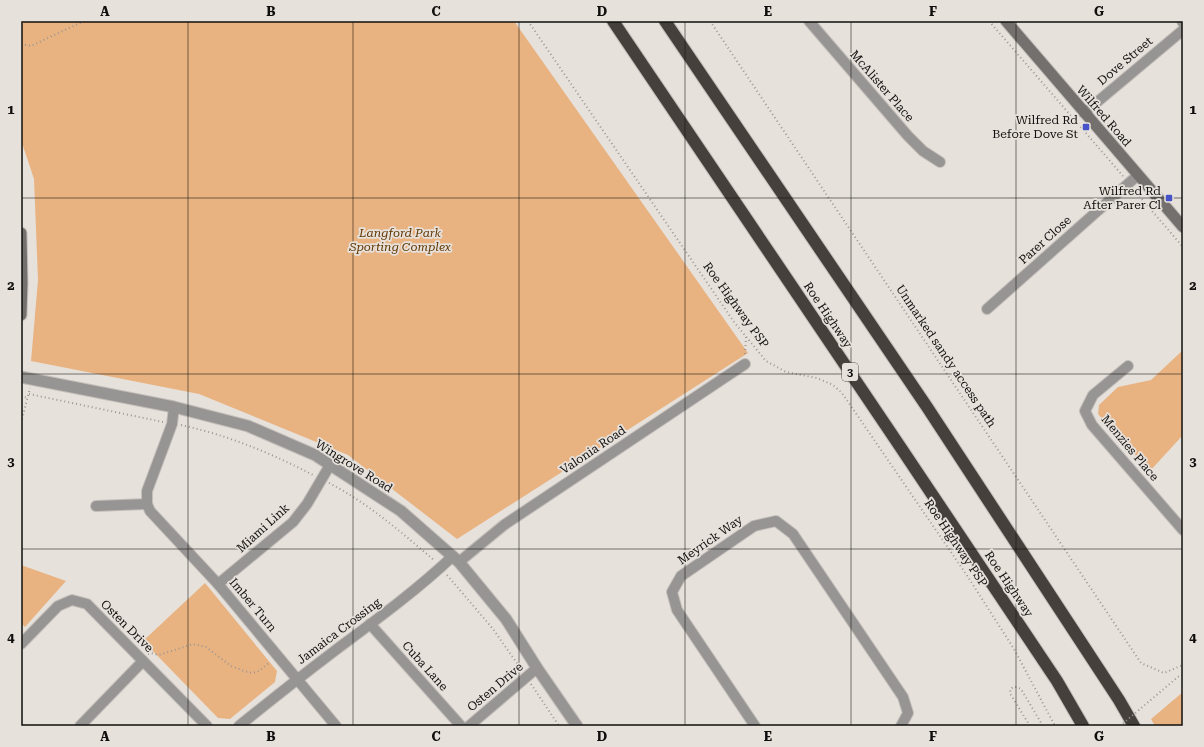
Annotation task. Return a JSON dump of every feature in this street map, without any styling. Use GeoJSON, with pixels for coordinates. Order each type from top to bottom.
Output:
{"type":"FeatureCollection","features":[{"type":"Feature","properties":{"kind":"highway","name":"Roe Highway"},"geometry":{"type":"LineString","coordinates":[[613,21],[895,439],[1052,675],[1083,726]]}},
{"type":"Feature","properties":{"kind":"highway"},"geometry":{"type":"LineString","coordinates":[[665,21],[983,492],[1119,700],[1134,726]]}},
{"type":"Feature","properties":{"kind":"main road","name":"Wilfred Road"},"geometry":{"type":"LineString","coordinates":[[1006,21],[1183,227]]}},
{"type":"Feature","properties":{"kind":"main road"},"geometry":{"type":"LineString","coordinates":[[21,233],[21,316]]}},
{"type":"Feature","properties":{"kind":"street","name":"McAlister Place"},"geometry":{"type":"LineString","coordinates":[[809,21],[908,136],[923,151],[940,162]]}},
{"type":"Feature","properties":{"kind":"street","name":"Dove Street"},"geometry":{"type":"LineString","coordinates":[[1084,113],[1183,30]]}},
{"type":"Feature","properties":{"kind":"street","name":"Parer Close"},"geometry":{"type":"LineString","coordinates":[[987,309],[1138,175]]}},
{"type":"Feature","properties":{"kind":"street","name":"Valonia Road"},"geometry":{"type":"LineString","coordinates":[[456,559],[504,525],[745,364]]}},
{"type":"Feature","properties":{"kind":"street","name":"Menzies Place"},"geometry":{"type":"LineString","coordinates":[[1128,366],[1093,395],[1085,411],[1092,425],[1183,530]]}},
{"type":"Feature","properties":{"kind":"street","name":"Wingrove Road"},"geometry":{"type":"LineString","coordinates":[[21,378],[174,407],[248,426],[315,455],[401,511],[456,559],[506,619],[537,668],[577,726]]}},
{"type":"Feature","properties":{"kind":"street"},"geometry":{"type":"LineString","coordinates":[[96,506],[147,504],[147,490],[172,424],[174,407]]}},
{"type":"Feature","properties":{"kind":"street","name":"Miami Link"},"geometry":{"type":"LineString","coordinates":[[218,584],[292,522],[307,504],[330,465]]}},
{"type":"Feature","properties":{"kind":"street","name":"Imber Turn"},"geometry":{"type":"LineString","coordinates":[[147,504],[150,511],[218,584],[336,726]]}},
{"type":"Feature","properties":{"kind":"street","name":"Meyrick Way"},"geometry":{"type":"LineString","coordinates":[[755,726],[677,610],[672,592],[681,576],[754,526],[776,521],[793,534],[903,697],[908,713],[901,726]]}},
{"type":"Feature","properties":{"kind":"street","name":"Jamaica Crossing"},"geometry":{"type":"LineString","coordinates":[[239,726],[441,568],[456,559]]}},
{"type":"Feature","properties":{"kind":"street","name":"Osten Drive"},"geometry":{"type":"LineString","coordinates":[[21,644],[58,606],[72,600],[87,604],[207,726]]}},
{"type":"Feature","properties":{"kind":"street","name":"Cuba Lane"},"geometry":{"type":"LineString","coordinates":[[370,624],[461,726]]}},
{"type":"Feature","properties":{"kind":"street"},"geometry":{"type":"LineString","coordinates":[[80,726],[143,661]]}},
{"type":"Feature","properties":{"kind":"street","name":"Osten Drive"},"geometry":{"type":"LineString","coordinates":[[469,726],[537,668]]}},
{"type":"Feature","properties":{"kind":"path"},"geometry":{"type":"LineString","coordinates":[[21,44],[31,46],[84,21]]}},
{"type":"Feature","properties":{"kind":"path","name":"Roe Highway PSP"},"geometry":{"type":"LineString","coordinates":[[528,21],[734,322],[766,361],[786,372],[817,378],[833,385],[842,393],[968,577],[1010,642],[1055,726]]}},
{"type":"Feature","properties":{"kind":"path","name":"Unmarked sandy access path"},"geometry":{"type":"LineString","coordinates":[[710,21],[1141,663],[1164,674],[1183,665]]}},
{"type":"Feature","properties":{"kind":"path"},"geometry":{"type":"LineString","coordinates":[[989,21],[1123,176]]}},
{"type":"Feature","properties":{"kind":"path"},"geometry":{"type":"LineString","coordinates":[[1135,191],[1183,247]]}},
{"type":"Feature","properties":{"kind":"path"},"geometry":{"type":"LineString","coordinates":[[745,364],[744,344],[746,336]]}},
{"type":"Feature","properties":{"kind":"path"},"geometry":{"type":"LineString","coordinates":[[21,423],[31,387]]}},
{"type":"Feature","properties":{"kind":"path"},"geometry":{"type":"LineString","coordinates":[[29,394],[172,424],[236,440],[286,460],[342,490],[398,530],[437,562],[493,629],[559,726]]}},
{"type":"Feature","properties":{"kind":"path"},"geometry":{"type":"LineString","coordinates":[[21,396],[28,398]]}},
{"type":"Feature","properties":{"kind":"path"},"geometry":{"type":"LineString","coordinates":[[143,661],[147,655],[151,653],[159,655],[193,644],[206,646],[231,666],[252,673],[260,671],[278,656]]}},
{"type":"Feature","properties":{"kind":"path"},"geometry":{"type":"LineString","coordinates":[[1120,726],[1179,676],[1183,675]]}},
{"type":"Feature","properties":{"kind":"path"},"geometry":{"type":"LineString","coordinates":[[1030,726],[1011,695],[1010,690],[1013,687],[1020,689],[1043,726]]}},
{"type":"Feature","properties":{"kind":"green space","name":"Langford Park Sporting Complex"},"geometry":{"type":"Polygon","coordinates":[[[25,21],[514,21],[748,353],[457,539],[348,455],[199,394],[31,361],[38,280],[34,179],[21,140],[21,25],[25,21]]]}},
{"type":"Feature","properties":{"kind":"green space"},"geometry":{"type":"Polygon","coordinates":[[[1183,350],[1183,435],[1150,471],[1098,414],[1099,405],[1118,387],[1151,380],[1183,350]]]}},
{"type":"Feature","properties":{"kind":"green space"},"geometry":{"type":"Polygon","coordinates":[[[21,565],[66,581],[25,627],[21,623],[21,565]]]}},
{"type":"Feature","properties":{"kind":"green space"},"geometry":{"type":"Polygon","coordinates":[[[205,583],[277,671],[275,682],[230,719],[218,718],[143,641],[205,583]]]}},
{"type":"Feature","properties":{"kind":"green space"},"geometry":{"type":"Polygon","coordinates":[[[1183,692],[1183,726],[1155,726],[1151,719],[1183,692]]]}},
{"type":"Feature","properties":{"kind":"place","name":"Wilfred Rd Before Dove St"},"geometry":{"type":"Point","coordinates":[1086,127]}},
{"type":"Feature","properties":{"kind":"place","name":"Wilfred Rd After Parer Cl"},"geometry":{"type":"Point","coordinates":[1169,198]}}]}
